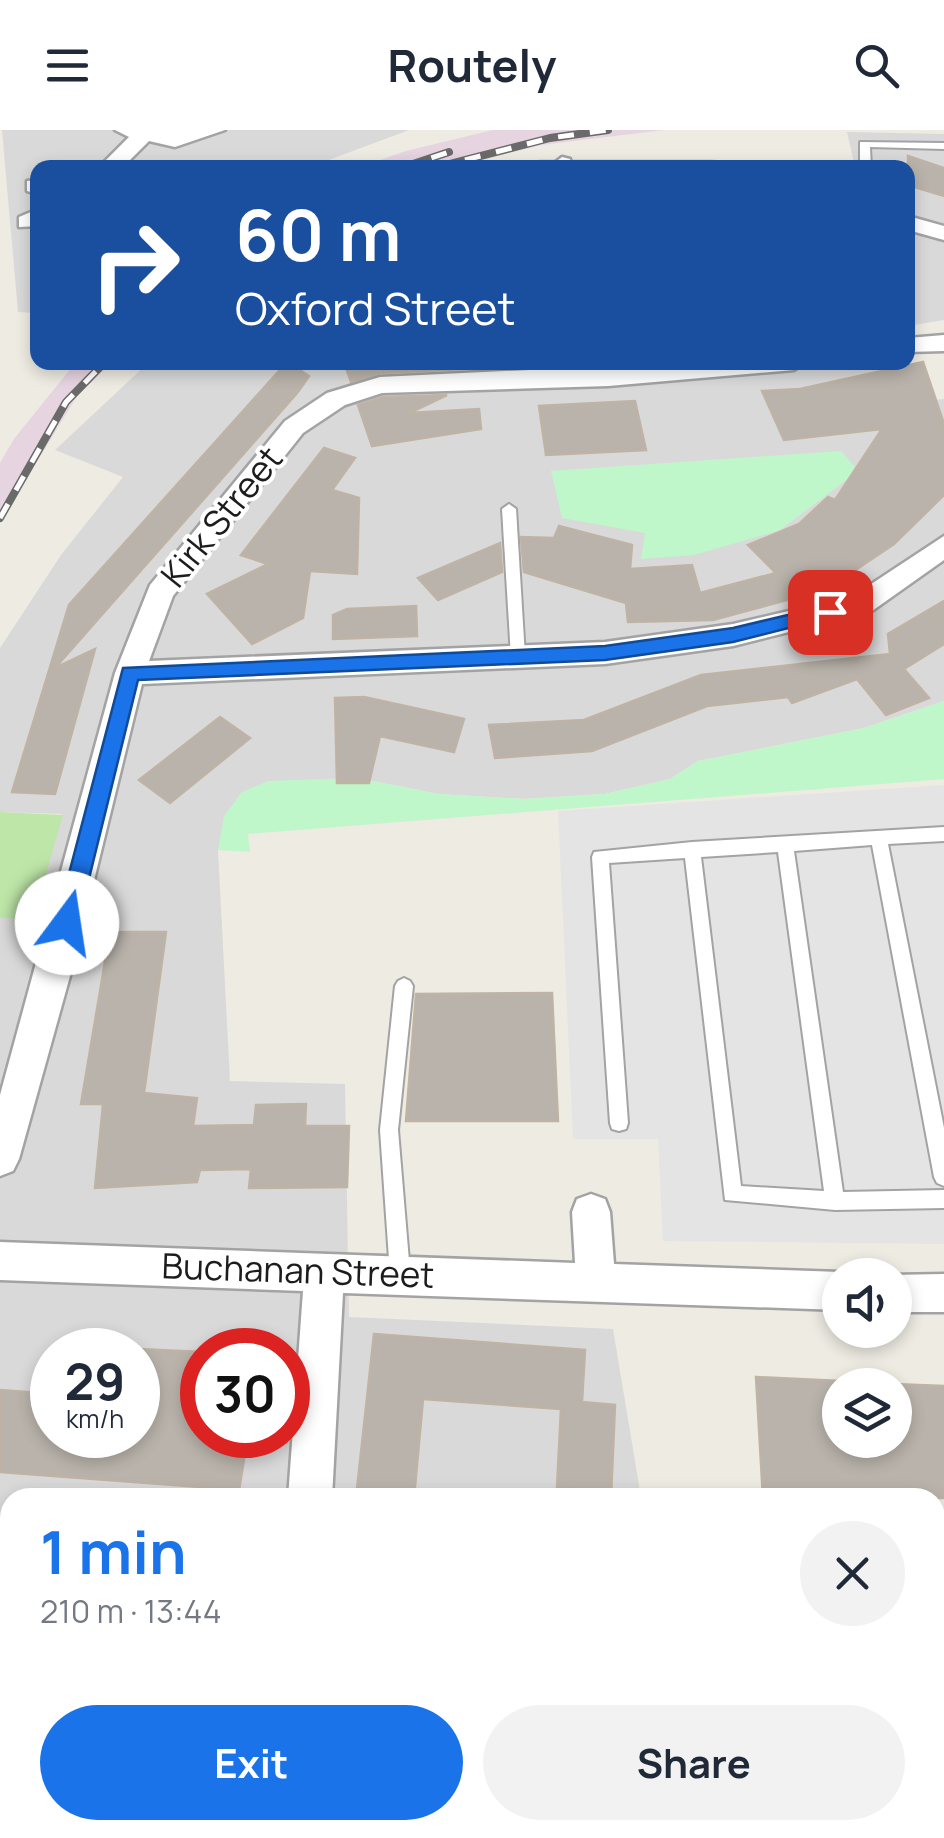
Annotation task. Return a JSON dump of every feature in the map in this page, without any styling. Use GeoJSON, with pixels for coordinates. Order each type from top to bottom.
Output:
{"type":"FeatureCollection","features":[{"type":"Feature","properties":{"kind":"street"},"geometry":{"type":"LineString","coordinates":[[115,160],[134,133],[176,140],[214,130]]}},
{"type":"Feature","properties":{"kind":"street"},"geometry":{"type":"LineString","coordinates":[[915,226],[944,234]]}},
{"type":"Feature","properties":{"kind":"street"},"geometry":{"type":"LineString","coordinates":[[915,345],[944,343]]}},
{"type":"Feature","properties":{"kind":"street","name":"Kirk Street"},"geometry":{"type":"LineString","coordinates":[[0,1159],[58,958],[130,673],[160,592],[294,427],[336,398],[380,385],[582,370]]}},
{"type":"Feature","properties":{"kind":"street"},"geometry":{"type":"LineString","coordinates":[[130,673],[605,653],[733,635],[862,604],[944,546]]}},
{"type":"Feature","properties":{"kind":"street"},"geometry":{"type":"LineString","coordinates":[[591,1212],[596,1283]]}},
{"type":"Feature","properties":{"kind":"street","name":"Buchanan Street"},"geometry":{"type":"LineString","coordinates":[[0,1261],[822,1290]]}},
{"type":"Feature","properties":{"kind":"street"},"geometry":{"type":"LineString","coordinates":[[311,1488],[324,1273]]}},
{"type":"Feature","properties":{"kind":"street"},"geometry":{"type":"LineString","coordinates":[[912,1293],[944,1293]]}},
{"type":"Feature","properties":{"kind":"lane"},"geometry":{"type":"LineString","coordinates":[[865,160],[864,144],[944,146]]}},
{"type":"Feature","properties":{"kind":"lane"},"geometry":{"type":"LineString","coordinates":[[509,509],[518,656]]}},
{"type":"Feature","properties":{"kind":"lane"},"geometry":{"type":"LineString","coordinates":[[619,1123],[600,857],[944,834]]}},
{"type":"Feature","properties":{"kind":"lane"},"geometry":{"type":"LineString","coordinates":[[879,838],[944,1176]]}},
{"type":"Feature","properties":{"kind":"lane"},"geometry":{"type":"LineString","coordinates":[[785,844],[835,1202]]}},
{"type":"Feature","properties":{"kind":"lane"},"geometry":{"type":"LineString","coordinates":[[692,849],[732,1194],[835,1202],[944,1199]]}},
{"type":"Feature","properties":{"kind":"lane"},"geometry":{"type":"LineString","coordinates":[[400,1273],[388,1130],[404,986]]}},
{"type":"Feature","properties":{"kind":"shaded area"},"geometry":{"type":"Polygon","coordinates":[[[2,130],[409,130],[329,160],[30,160],[30,313],[18,312],[2,130]]]}},
{"type":"Feature","properties":{"kind":"shaded area"},"geometry":{"type":"Polygon","coordinates":[[[493,130],[664,130],[541,145],[478,160],[380,160],[493,130]]]}},
{"type":"Feature","properties":{"kind":"shaded area"},"geometry":{"type":"Polygon","coordinates":[[[847,132],[944,134],[944,320],[915,325],[915,160],[853,160],[847,132]]]}},
{"type":"Feature","properties":{"kind":"shaded area"},"geometry":{"type":"Polygon","coordinates":[[[711,159],[718,160],[537,160],[711,159]]]}},
{"type":"Feature","properties":{"kind":"shaded area"},"geometry":{"type":"Polygon","coordinates":[[[70,370],[104,370],[77,396],[0,522],[0,463],[14,439],[70,370]]]}},
{"type":"Feature","properties":{"kind":"shaded area"},"geometry":{"type":"Polygon","coordinates":[[[141,370],[881,370],[918,402],[944,399],[944,701],[864,728],[698,761],[670,779],[605,794],[523,799],[439,794],[357,778],[237,799],[218,850],[230,1081],[345,1084],[349,1317],[613,1329],[640,1488],[0,1488],[0,918],[33,918],[62,814],[0,812],[0,648],[61,555],[123,477],[55,450],[141,370]]]}},
{"type":"Feature","properties":{"kind":"shaded area"},"geometry":{"type":"Polygon","coordinates":[[[944,785],[944,1244],[663,1241],[658,1139],[573,1139],[558,811],[944,785]]]}},
{"type":"Feature","properties":{"kind":"green space"},"geometry":{"type":"Polygon","coordinates":[[[841,451],[858,471],[780,530],[694,555],[641,559],[645,533],[562,518],[551,471],[841,451]]]}},
{"type":"Feature","properties":{"kind":"green space"},"geometry":{"type":"Polygon","coordinates":[[[944,701],[944,779],[248,834],[250,852],[218,850],[224,816],[242,792],[268,781],[357,778],[439,794],[523,799],[605,794],[670,779],[698,761],[864,728],[944,701]]]}},
{"type":"Feature","properties":{"kind":"green space"},"geometry":{"type":"Polygon","coordinates":[[[0,812],[63,815],[33,919],[0,918],[0,812]]]}},
{"type":"Feature","properties":{"kind":"building"},"geometry":{"type":"Polygon","coordinates":[[[908,156],[944,168],[944,196],[915,187],[915,160],[908,160],[908,156]]]}},
{"type":"Feature","properties":{"kind":"building"},"geometry":{"type":"Polygon","coordinates":[[[923,362],[944,424],[944,495],[894,544],[827,589],[713,620],[628,622],[626,603],[524,572],[521,537],[554,538],[559,526],[632,545],[630,569],[692,565],[700,593],[776,573],[748,545],[799,524],[828,497],[835,500],[882,429],[784,440],[762,391],[800,389],[887,370],[915,370],[915,364],[923,362]]]}},
{"type":"Feature","properties":{"kind":"building"},"geometry":{"type":"Polygon","coordinates":[[[280,370],[300,370],[309,376],[55,668],[95,649],[55,794],[12,792],[69,605],[280,370]]]}},
{"type":"Feature","properties":{"kind":"building"},"geometry":{"type":"Polygon","coordinates":[[[347,370],[442,370],[380,373],[351,382],[347,370]]]}},
{"type":"Feature","properties":{"kind":"building"},"geometry":{"type":"Polygon","coordinates":[[[447,395],[409,413],[479,409],[481,429],[372,446],[358,405],[383,397],[447,395]]]}},
{"type":"Feature","properties":{"kind":"building"},"geometry":{"type":"Polygon","coordinates":[[[635,401],[646,450],[546,455],[539,406],[635,401]]]}},
{"type":"Feature","properties":{"kind":"building"},"geometry":{"type":"Polygon","coordinates":[[[324,448],[355,458],[332,490],[359,498],[357,574],[310,571],[303,618],[252,644],[207,594],[268,564],[241,555],[324,448]]]}},
{"type":"Feature","properties":{"kind":"building"},"geometry":{"type":"Polygon","coordinates":[[[500,543],[502,572],[438,600],[418,578],[500,543]]]}},
{"type":"Feature","properties":{"kind":"building"},"geometry":{"type":"Polygon","coordinates":[[[944,601],[944,644],[904,669],[929,698],[886,715],[857,679],[792,703],[788,697],[707,706],[592,751],[495,758],[489,725],[584,720],[701,675],[890,654],[888,634],[944,601]]]}},
{"type":"Feature","properties":{"kind":"building"},"geometry":{"type":"Polygon","coordinates":[[[416,606],[417,636],[333,639],[333,615],[347,609],[416,606]]]}},
{"type":"Feature","properties":{"kind":"building"},"geometry":{"type":"Polygon","coordinates":[[[364,697],[464,719],[454,752],[380,736],[369,783],[337,783],[335,698],[364,697]]]}},
{"type":"Feature","properties":{"kind":"building"},"geometry":{"type":"Polygon","coordinates":[[[220,717],[250,738],[170,803],[139,780],[220,717]]]}},
{"type":"Feature","properties":{"kind":"building"},"geometry":{"type":"Polygon","coordinates":[[[110,932],[166,932],[144,1093],[197,1098],[193,1126],[254,1125],[256,1105],[306,1104],[305,1126],[349,1126],[347,1187],[249,1188],[251,1169],[200,1170],[197,1182],[95,1188],[103,1104],[81,1104],[110,932]]]}},
{"type":"Feature","properties":{"kind":"building"},"geometry":{"type":"Polygon","coordinates":[[[552,993],[558,1121],[406,1121],[416,994],[552,993]]]}},
{"type":"Feature","properties":{"kind":"building"},"geometry":{"type":"Polygon","coordinates":[[[374,1334],[585,1350],[582,1402],[615,1405],[611,1488],[557,1487],[561,1409],[423,1399],[415,1488],[357,1488],[374,1334]]]}},
{"type":"Feature","properties":{"kind":"building"},"geometry":{"type":"Polygon","coordinates":[[[160,1350],[180,1351],[180,1458],[244,1458],[239,1488],[0,1472],[0,1390],[30,1392],[30,1458],[160,1458],[160,1350]]]}},
{"type":"Feature","properties":{"kind":"building"},"geometry":{"type":"Polygon","coordinates":[[[756,1377],[822,1380],[822,1458],[912,1458],[912,1385],[944,1386],[944,1488],[762,1488],[756,1377]]]}},
{"type":"Feature","properties":{"kind":"railway"},"geometry":{"type":"LineString","coordinates":[[465,160],[550,138],[608,130]]}},
{"type":"Feature","properties":{"kind":"railway"},"geometry":{"type":"LineString","coordinates":[[425,160],[449,152]]}},
{"type":"Feature","properties":{"kind":"railway"},"geometry":{"type":"LineString","coordinates":[[0,518],[66,402],[97,370]]}},
{"type":"Feature","properties":{"kind":"route"},"geometry":{"type":"LineString","coordinates":[[67,923],[130,673],[605,653],[733,635],[830,612]]}}]}
